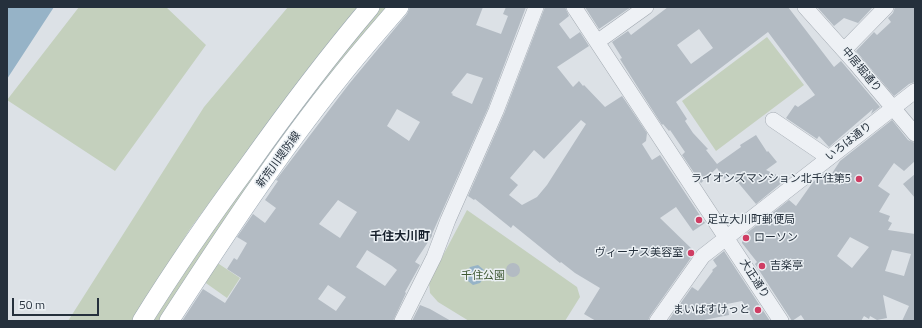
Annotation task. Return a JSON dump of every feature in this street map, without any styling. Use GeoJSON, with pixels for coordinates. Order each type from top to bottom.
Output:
{"type":"FeatureCollection","features":[{"type":"Feature","properties":{"kind":"main road","name":"新荒川堤防線"},"geometry":{"type":"LineString","coordinates":[[142,321],[168,278],[308,83],[370,7]]}},
{"type":"Feature","properties":{"kind":"main road","name":"新荒川堤防線"},"geometry":{"type":"LineString","coordinates":[[169,321],[222,240],[276,162],[340,77],[399,7]]}},
{"type":"Feature","properties":{"kind":"street"},"geometry":{"type":"LineString","coordinates":[[402,321],[434,257],[448,220],[496,111],[536,7]]}},
{"type":"Feature","properties":{"kind":"street","name":"大正通り"},"geometry":{"type":"LineString","coordinates":[[575,7],[781,321]]}},
{"type":"Feature","properties":{"kind":"street"},"geometry":{"type":"LineString","coordinates":[[597,42],[646,7]]}},
{"type":"Feature","properties":{"kind":"street"},"geometry":{"type":"LineString","coordinates":[[844,50],[886,7]]}},
{"type":"Feature","properties":{"kind":"street","name":"中居堀通り"},"geometry":{"type":"LineString","coordinates":[[807,8],[915,134]]}},
{"type":"Feature","properties":{"kind":"street","name":"いろは通り"},"geometry":{"type":"LineString","coordinates":[[657,321],[704,256],[915,91]]}},
{"type":"Feature","properties":{"kind":"street"},"geometry":{"type":"LineString","coordinates":[[773,120],[829,158]]}},
{"type":"Feature","properties":{"kind":"green space"},"geometry":{"type":"Polygon","coordinates":[[[79,7],[166,7],[206,45],[115,171],[7,100],[79,7]]]}},
{"type":"Feature","properties":{"kind":"green space"},"geometry":{"type":"Polygon","coordinates":[[[288,7],[360,7],[307,70],[190,229],[132,321],[68,321],[204,107],[288,7]]]}},
{"type":"Feature","properties":{"kind":"green space"},"geometry":{"type":"Polygon","coordinates":[[[380,7],[391,7],[164,321],[152,321],[229,204],[344,49],[380,7]]]}},
{"type":"Feature","properties":{"kind":"green space"},"geometry":{"type":"Polygon","coordinates":[[[767,37],[804,85],[716,151],[682,101],[767,37]]]}},
{"type":"Feature","properties":{"kind":"green space","name":"千住公園"},"geometry":{"type":"Polygon","coordinates":[[[467,210],[577,287],[580,297],[565,321],[469,321],[438,302],[430,293],[429,282],[467,210]]]}},
{"type":"Feature","properties":{"kind":"green space"},"geometry":{"type":"Polygon","coordinates":[[[216,262],[240,278],[227,298],[203,281],[216,262]]]}},
{"type":"Feature","properties":{"kind":"water"},"geometry":{"type":"Polygon","coordinates":[[[7,7],[54,7],[7,79],[7,7]]]}},
{"type":"Feature","properties":{"kind":"water"},"geometry":{"type":"Polygon","coordinates":[[[478,265],[484,270],[485,276],[480,283],[473,285],[468,281],[466,273],[470,267],[478,265]]]}},
{"type":"Feature","properties":{"kind":"building"},"geometry":{"type":"Polygon","coordinates":[[[410,7],[483,7],[476,25],[501,34],[508,16],[503,14],[506,7],[526,7],[488,108],[432,236],[415,262],[420,265],[405,292],[406,293],[393,321],[182,321],[203,289],[225,303],[241,278],[227,269],[234,258],[237,260],[247,243],[237,237],[253,214],[265,223],[276,208],[265,200],[278,181],[276,180],[349,84],[407,14],[410,7]],[[467,73],[451,93],[453,94],[452,95],[472,104],[483,78],[467,73]],[[397,109],[387,126],[409,141],[420,122],[397,109]],[[338,200],[319,224],[340,238],[357,212],[338,200]],[[367,250],[356,267],[385,286],[397,270],[367,250]],[[328,285],[318,299],[336,311],[346,297],[328,285]]]}},
{"type":"Feature","properties":{"kind":"building"},"geometry":{"type":"Polygon","coordinates":[[[545,7],[565,7],[569,16],[559,24],[570,39],[580,32],[589,46],[557,67],[573,87],[579,81],[605,107],[622,96],[647,133],[646,141],[642,144],[652,160],[660,155],[705,223],[693,231],[676,207],[660,218],[695,252],[648,321],[596,321],[584,314],[600,288],[575,273],[561,262],[560,263],[513,225],[511,228],[475,199],[474,200],[468,196],[504,114],[545,7]],[[581,120],[544,159],[534,150],[510,178],[518,185],[509,195],[522,205],[537,197],[547,185],[586,124],[581,120]]]}},
{"type":"Feature","properties":{"kind":"building"},"geometry":{"type":"Polygon","coordinates":[[[585,7],[631,7],[599,29],[585,7]]]}},
{"type":"Feature","properties":{"kind":"building"},"geometry":{"type":"Polygon","coordinates":[[[668,7],[788,7],[834,67],[841,61],[880,107],[871,114],[873,109],[829,147],[819,136],[817,139],[786,118],[795,105],[798,107],[815,95],[768,32],[676,102],[687,119],[685,121],[693,133],[708,149],[706,150],[717,164],[741,147],[740,145],[756,135],[767,152],[768,151],[777,162],[766,170],[781,177],[784,181],[756,204],[731,174],[724,179],[717,168],[701,183],[682,155],[685,152],[670,130],[669,131],[663,124],[662,125],[620,59],[622,58],[612,42],[628,31],[631,35],[668,7]],[[699,29],[677,45],[691,64],[713,48],[699,29]]]}},
{"type":"Feature","properties":{"kind":"building"},"geometry":{"type":"Polygon","coordinates":[[[817,7],[873,7],[858,23],[844,18],[834,26],[817,7]]]}},
{"type":"Feature","properties":{"kind":"building"},"geometry":{"type":"Polygon","coordinates":[[[895,7],[915,7],[915,82],[909,84],[894,96],[856,51],[874,32],[877,35],[891,22],[888,18],[893,13],[895,7]]]}},
{"type":"Feature","properties":{"kind":"building"},"geometry":{"type":"Polygon","coordinates":[[[892,120],[908,140],[915,143],[915,161],[904,171],[894,163],[878,186],[890,194],[879,212],[890,216],[888,221],[892,223],[888,230],[915,234],[915,321],[902,321],[909,306],[883,295],[887,318],[877,320],[870,316],[869,319],[864,316],[861,321],[805,321],[801,315],[792,321],[755,264],[757,262],[742,243],[743,236],[789,200],[796,206],[813,182],[823,174],[829,178],[840,161],[892,120]],[[850,237],[837,256],[852,268],[869,247],[850,237]],[[892,250],[885,271],[904,276],[911,254],[892,250]]]}},
{"type":"Feature","properties":{"kind":"building"},"geometry":{"type":"Polygon","coordinates":[[[915,174],[915,198],[903,184],[915,174]]]}},
{"type":"Feature","properties":{"kind":"building"},"geometry":{"type":"Polygon","coordinates":[[[724,251],[770,321],[754,321],[742,301],[727,304],[729,315],[699,321],[668,321],[692,287],[698,291],[713,271],[712,270],[717,266],[713,260],[724,251]]]}},
{"type":"Feature","properties":{"kind":"building"},"geometry":{"type":"Polygon","coordinates":[[[510,263],[516,263],[520,267],[520,273],[516,277],[510,277],[506,273],[506,267],[510,263]]]}},
{"type":"Feature","properties":{"kind":"building"},"geometry":{"type":"Polygon","coordinates":[[[420,305],[430,309],[451,321],[412,321],[420,305]]]}},
{"type":"Feature","properties":{"kind":"place","name":"ライオンズマンション北千住第5"},"geometry":{"type":"Point","coordinates":[859,179]}},
{"type":"Feature","properties":{"kind":"place","name":"足立大川町郵便局"},"geometry":{"type":"Point","coordinates":[699,220]}},
{"type":"Feature","properties":{"kind":"place","name":"ローソン"},"geometry":{"type":"Point","coordinates":[746,238]}},
{"type":"Feature","properties":{"kind":"place","name":"ヴィーナス美容室"},"geometry":{"type":"Point","coordinates":[691,253]}},
{"type":"Feature","properties":{"kind":"place","name":"吉楽亭"},"geometry":{"type":"Point","coordinates":[762,266]}},
{"type":"Feature","properties":{"kind":"place","name":"まいばすけっと"},"geometry":{"type":"Point","coordinates":[758,310]}},
{"type":"Feature","properties":{"kind":"district","name":"千住大川町"},"geometry":{"type":"Point","coordinates":[400,237]}}]}
